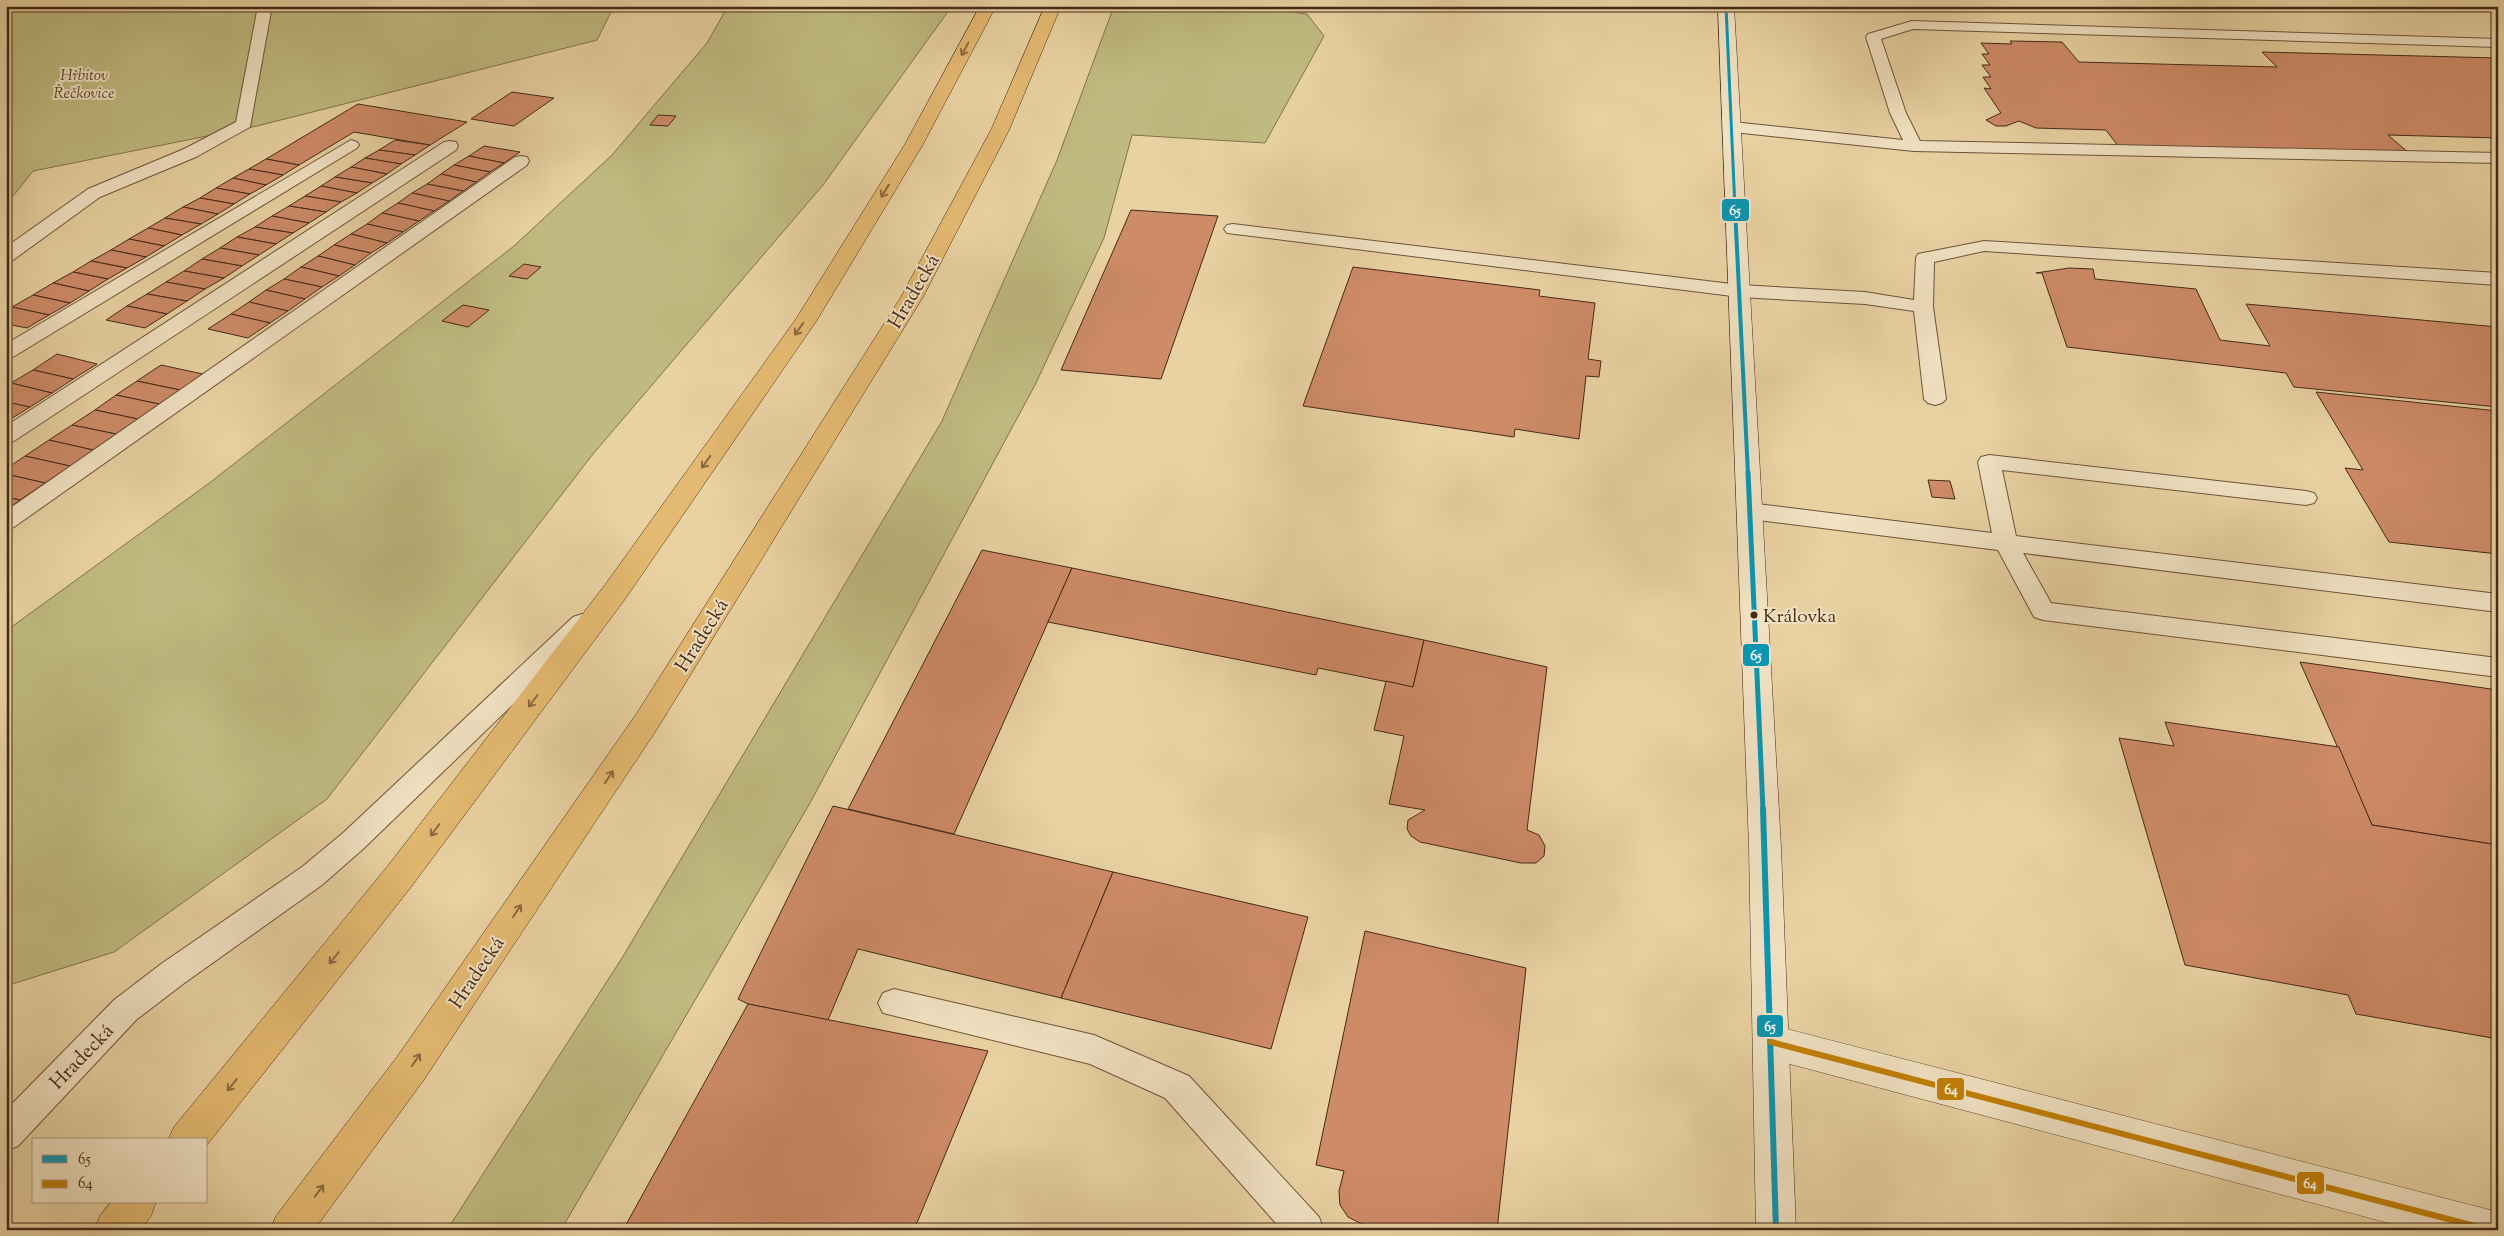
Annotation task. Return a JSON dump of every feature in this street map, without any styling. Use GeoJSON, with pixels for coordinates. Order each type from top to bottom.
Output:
{"type":"FeatureCollection","features":[{"type":"Feature","properties":{"kind":"highway"},"geometry":{"type":"LineString","coordinates":[[190,1138],[399,878],[615,592],[806,320],[913,146],[988,6]]}},
{"type":"Feature","properties":{"kind":"highway","name":"Hradecká"},"geometry":{"type":"LineString","coordinates":[[290,1230],[410,1069],[647,721],[912,297],[1000,130],[1053,6]]}},
{"type":"Feature","properties":{"kind":"highway"},"geometry":{"type":"LineString","coordinates":[[114,1230],[135,1204]]}},
{"type":"Feature","properties":{"kind":"street"},"geometry":{"type":"LineString","coordinates":[[1726,6],[1765,847],[1776,1230]]}},
{"type":"Feature","properties":{"kind":"street"},"geometry":{"type":"LineString","coordinates":[[1770,1042],[2490,1230]]}},
{"type":"Feature","properties":{"kind":"lane"},"geometry":{"type":"LineString","coordinates":[[6,256],[94,193],[190,153],[244,124],[265,6]]}},
{"type":"Feature","properties":{"kind":"lane"},"geometry":{"type":"LineString","coordinates":[[1914,146],[1898,113],[1874,37],[1912,25],[2498,43]]}},
{"type":"Feature","properties":{"kind":"lane"},"geometry":{"type":"LineString","coordinates":[[1733,127],[1914,146],[2498,158]]}},
{"type":"Feature","properties":{"kind":"lane"},"geometry":{"type":"LineString","coordinates":[[6,353],[351,145]]}},
{"type":"Feature","properties":{"kind":"lane"},"geometry":{"type":"LineString","coordinates":[[6,436],[450,146]]}},
{"type":"Feature","properties":{"kind":"lane"},"geometry":{"type":"LineString","coordinates":[[6,522],[521,161]]}},
{"type":"Feature","properties":{"kind":"lane"},"geometry":{"type":"LineString","coordinates":[[1233,228],[1740,291],[1866,298],[1923,307]]}},
{"type":"Feature","properties":{"kind":"lane"},"geometry":{"type":"LineString","coordinates":[[1935,399],[1923,307],[1925,258],[1984,246],[2498,278]]}},
{"type":"Feature","properties":{"kind":"lane"},"geometry":{"type":"LineString","coordinates":[[2306,498],[1989,462],[2006,543],[2043,611],[2498,668]]}},
{"type":"Feature","properties":{"kind":"lane"},"geometry":{"type":"LineString","coordinates":[[1749,511],[2498,603]]}},
{"type":"Feature","properties":{"kind":"lane","name":"Hradecká"},"geometry":{"type":"LineString","coordinates":[[6,1134],[125,1010],[172,974],[312,876],[353,841],[615,592]]}},
{"type":"Feature","properties":{"kind":"lane"},"geometry":{"type":"LineString","coordinates":[[894,1003],[1094,1050],[1177,1088],[1306,1230]]}},
{"type":"Feature","properties":{"kind":"green space","name":"Hřbitov Řečkovice"},"geometry":{"type":"Polygon","coordinates":[[[6,6],[614,6],[597,40],[257,126],[33,171],[6,205],[6,6]]]}},
{"type":"Feature","properties":{"kind":"green space"},"geometry":{"type":"Polygon","coordinates":[[[728,6],[952,6],[823,185],[593,454],[327,799],[114,952],[6,986],[6,631],[208,484],[514,246],[612,155],[707,43],[728,6]]]}},
{"type":"Feature","properties":{"kind":"green space"},"geometry":{"type":"Polygon","coordinates":[[[1114,6],[1241,6],[1307,14],[1324,36],[1265,143],[1132,135],[1104,238],[1035,385],[810,803],[561,1230],[447,1230],[622,958],[942,421],[1057,160],[1114,6]]]}},
{"type":"Feature","properties":{"kind":"building"},"geometry":{"type":"Polygon","coordinates":[[[2010,41],[2062,42],[2079,62],[2277,67],[2262,52],[2498,58],[2498,138],[2388,135],[2410,154],[2118,146],[2106,130],[2036,128],[2019,121],[2006,126],[1996,126],[1986,120],[2001,113],[1984,88],[1991,89],[1983,77],[1991,77],[1982,65],[1990,65],[1982,54],[1989,54],[1981,43],[2012,44],[2010,41]]]}},
{"type":"Feature","properties":{"kind":"building"},"geometry":{"type":"Polygon","coordinates":[[[512,92],[554,98],[514,126],[471,119],[512,92]]]}},
{"type":"Feature","properties":{"kind":"building"},"geometry":{"type":"Polygon","coordinates":[[[358,104],[467,122],[430,145],[354,132],[299,165],[266,159],[358,104]]]}},
{"type":"Feature","properties":{"kind":"building"},"geometry":{"type":"Polygon","coordinates":[[[658,115],[676,116],[668,126],[650,125],[658,115]]]}},
{"type":"Feature","properties":{"kind":"building"},"geometry":{"type":"Polygon","coordinates":[[[395,140],[430,145],[415,155],[379,150],[395,140]]]}},
{"type":"Feature","properties":{"kind":"building"},"geometry":{"type":"Polygon","coordinates":[[[484,146],[520,152],[504,163],[469,156],[484,146]]]}},
{"type":"Feature","properties":{"kind":"building"},"geometry":{"type":"Polygon","coordinates":[[[379,150],[415,155],[401,164],[365,158],[379,150]]]}},
{"type":"Feature","properties":{"kind":"building"},"geometry":{"type":"Polygon","coordinates":[[[469,156],[504,163],[490,172],[454,165],[469,156]]]}},
{"type":"Feature","properties":{"kind":"building"},"geometry":{"type":"Polygon","coordinates":[[[365,158],[401,164],[387,174],[351,167],[365,158]]]}},
{"type":"Feature","properties":{"kind":"building"},"geometry":{"type":"Polygon","coordinates":[[[266,159],[299,165],[283,175],[249,169],[266,159]]]}},
{"type":"Feature","properties":{"kind":"building"},"geometry":{"type":"Polygon","coordinates":[[[454,165],[490,172],[476,182],[441,174],[454,165]]]}},
{"type":"Feature","properties":{"kind":"building"},"geometry":{"type":"Polygon","coordinates":[[[351,167],[387,174],[372,183],[335,177],[351,167]]]}},
{"type":"Feature","properties":{"kind":"building"},"geometry":{"type":"Polygon","coordinates":[[[249,169],[283,175],[266,185],[233,178],[249,169]]]}},
{"type":"Feature","properties":{"kind":"building"},"geometry":{"type":"Polygon","coordinates":[[[12,172],[10,189],[6,190],[6,174],[12,172]]]}},
{"type":"Feature","properties":{"kind":"building"},"geometry":{"type":"Polygon","coordinates":[[[441,174],[476,182],[463,191],[427,184],[441,174]]]}},
{"type":"Feature","properties":{"kind":"building"},"geometry":{"type":"Polygon","coordinates":[[[335,177],[372,183],[357,193],[321,186],[335,177]]]}},
{"type":"Feature","properties":{"kind":"building"},"geometry":{"type":"Polygon","coordinates":[[[233,178],[266,185],[250,194],[216,188],[233,178]]]}},
{"type":"Feature","properties":{"kind":"building"},"geometry":{"type":"Polygon","coordinates":[[[427,184],[463,191],[449,201],[412,193],[427,184]]]}},
{"type":"Feature","properties":{"kind":"building"},"geometry":{"type":"Polygon","coordinates":[[[321,186],[357,193],[341,202],[305,196],[321,186]]]}},
{"type":"Feature","properties":{"kind":"building"},"geometry":{"type":"Polygon","coordinates":[[[216,188],[250,194],[234,204],[200,198],[216,188]]]}},
{"type":"Feature","properties":{"kind":"building"},"geometry":{"type":"Polygon","coordinates":[[[412,193],[449,201],[434,211],[398,203],[412,193]]]}},
{"type":"Feature","properties":{"kind":"building"},"geometry":{"type":"Polygon","coordinates":[[[305,196],[341,202],[326,212],[289,206],[305,196]]]}},
{"type":"Feature","properties":{"kind":"building"},"geometry":{"type":"Polygon","coordinates":[[[200,198],[234,204],[218,214],[183,207],[200,198]]]}},
{"type":"Feature","properties":{"kind":"building"},"geometry":{"type":"Polygon","coordinates":[[[398,203],[434,211],[419,221],[382,213],[398,203]]]}},
{"type":"Feature","properties":{"kind":"building"},"geometry":{"type":"Polygon","coordinates":[[[289,206],[326,212],[309,223],[272,216],[289,206]]]}},
{"type":"Feature","properties":{"kind":"building"},"geometry":{"type":"Polygon","coordinates":[[[183,207],[218,214],[201,224],[165,218],[183,207]]]}},
{"type":"Feature","properties":{"kind":"building"},"geometry":{"type":"Polygon","coordinates":[[[1131,210],[1218,216],[1161,379],[1061,370],[1131,210]]]}},
{"type":"Feature","properties":{"kind":"building"},"geometry":{"type":"Polygon","coordinates":[[[382,213],[419,221],[403,232],[367,224],[382,213]]]}},
{"type":"Feature","properties":{"kind":"building"},"geometry":{"type":"Polygon","coordinates":[[[272,216],[309,223],[293,233],[255,227],[272,216]]]}},
{"type":"Feature","properties":{"kind":"building"},"geometry":{"type":"Polygon","coordinates":[[[165,218],[201,224],[182,235],[148,228],[165,218]]]}},
{"type":"Feature","properties":{"kind":"building"},"geometry":{"type":"Polygon","coordinates":[[[367,224],[403,232],[387,243],[351,234],[367,224]]]}},
{"type":"Feature","properties":{"kind":"building"},"geometry":{"type":"Polygon","coordinates":[[[255,227],[293,233],[276,244],[237,237],[255,227]]]}},
{"type":"Feature","properties":{"kind":"building"},"geometry":{"type":"Polygon","coordinates":[[[148,228],[182,235],[164,246],[129,239],[148,228]]]}},
{"type":"Feature","properties":{"kind":"building"},"geometry":{"type":"Polygon","coordinates":[[[351,234],[387,243],[371,253],[334,245],[351,234]]]}},
{"type":"Feature","properties":{"kind":"building"},"geometry":{"type":"Polygon","coordinates":[[[237,237],[276,244],[259,255],[220,248],[237,237]]]}},
{"type":"Feature","properties":{"kind":"building"},"geometry":{"type":"Polygon","coordinates":[[[129,239],[164,246],[146,257],[111,250],[129,239]]]}},
{"type":"Feature","properties":{"kind":"building"},"geometry":{"type":"Polygon","coordinates":[[[334,245],[371,253],[355,265],[318,256],[334,245]]]}},
{"type":"Feature","properties":{"kind":"building"},"geometry":{"type":"Polygon","coordinates":[[[220,248],[259,255],[242,266],[202,259],[220,248]]]}},
{"type":"Feature","properties":{"kind":"building"},"geometry":{"type":"Polygon","coordinates":[[[111,250],[146,257],[127,268],[91,261],[111,250]]]}},
{"type":"Feature","properties":{"kind":"building"},"geometry":{"type":"Polygon","coordinates":[[[318,256],[355,265],[339,276],[301,267],[318,256]]]}},
{"type":"Feature","properties":{"kind":"building"},"geometry":{"type":"Polygon","coordinates":[[[202,259],[242,266],[224,278],[184,271],[202,259]]]}},
{"type":"Feature","properties":{"kind":"building"},"geometry":{"type":"Polygon","coordinates":[[[91,261],[127,268],[108,279],[73,272],[91,261]]]}},
{"type":"Feature","properties":{"kind":"building"},"geometry":{"type":"Polygon","coordinates":[[[524,264],[541,267],[527,279],[509,276],[524,264]]]}},
{"type":"Feature","properties":{"kind":"building"},"geometry":{"type":"Polygon","coordinates":[[[301,267],[339,276],[322,287],[284,279],[301,267]]]}},
{"type":"Feature","properties":{"kind":"building"},"geometry":{"type":"Polygon","coordinates":[[[1353,267],[1540,290],[1539,296],[1595,303],[1588,359],[1601,361],[1599,377],[1586,376],[1579,439],[1515,429],[1514,437],[1303,406],[1353,267]]]}},
{"type":"Feature","properties":{"kind":"building"},"geometry":{"type":"Polygon","coordinates":[[[2069,268],[2093,269],[2095,279],[2196,289],[2220,340],[2270,346],[2246,304],[2498,327],[2498,407],[2294,387],[2286,373],[2067,347],[2042,273],[2036,273],[2069,268]]]}},
{"type":"Feature","properties":{"kind":"building"},"geometry":{"type":"Polygon","coordinates":[[[184,271],[224,278],[205,289],[166,282],[184,271]]]}},
{"type":"Feature","properties":{"kind":"building"},"geometry":{"type":"Polygon","coordinates":[[[73,272],[108,279],[89,291],[53,283],[73,272]]]}},
{"type":"Feature","properties":{"kind":"building"},"geometry":{"type":"Polygon","coordinates":[[[284,279],[322,287],[305,299],[266,290],[284,279]]]}},
{"type":"Feature","properties":{"kind":"building"},"geometry":{"type":"Polygon","coordinates":[[[166,282],[205,289],[187,301],[147,294],[166,282]]]}},
{"type":"Feature","properties":{"kind":"building"},"geometry":{"type":"Polygon","coordinates":[[[53,283],[89,291],[70,303],[33,295],[53,283]]]}},
{"type":"Feature","properties":{"kind":"building"},"geometry":{"type":"Polygon","coordinates":[[[266,290],[305,299],[288,311],[249,302],[266,290]]]}},
{"type":"Feature","properties":{"kind":"building"},"geometry":{"type":"Polygon","coordinates":[[[147,294],[187,301],[167,314],[127,306],[147,294]]]}},
{"type":"Feature","properties":{"kind":"building"},"geometry":{"type":"Polygon","coordinates":[[[33,295],[70,303],[49,315],[12,307],[33,295]]]}},
{"type":"Feature","properties":{"kind":"building"},"geometry":{"type":"Polygon","coordinates":[[[249,302],[288,311],[270,323],[231,314],[249,302]]]}},
{"type":"Feature","properties":{"kind":"building"},"geometry":{"type":"Polygon","coordinates":[[[463,305],[489,310],[468,327],[442,321],[463,305]]]}},
{"type":"Feature","properties":{"kind":"building"},"geometry":{"type":"Polygon","coordinates":[[[127,306],[167,314],[145,328],[106,320],[127,306]]]}},
{"type":"Feature","properties":{"kind":"building"},"geometry":{"type":"Polygon","coordinates":[[[12,307],[49,315],[27,328],[6,324],[6,310],[12,307]]]}},
{"type":"Feature","properties":{"kind":"building"},"geometry":{"type":"Polygon","coordinates":[[[231,314],[270,323],[248,338],[208,329],[231,314]]]}},
{"type":"Feature","properties":{"kind":"building"},"geometry":{"type":"Polygon","coordinates":[[[57,354],[97,364],[73,379],[33,370],[57,354]]]}},
{"type":"Feature","properties":{"kind":"building"},"geometry":{"type":"Polygon","coordinates":[[[161,365],[203,374],[180,390],[137,381],[161,365]]]}},
{"type":"Feature","properties":{"kind":"building"},"geometry":{"type":"Polygon","coordinates":[[[33,370],[73,379],[52,393],[11,383],[33,370]]]}},
{"type":"Feature","properties":{"kind":"building"},"geometry":{"type":"Polygon","coordinates":[[[137,381],[180,390],[159,404],[116,395],[137,381]]]}},
{"type":"Feature","properties":{"kind":"building"},"geometry":{"type":"Polygon","coordinates":[[[11,383],[52,393],[30,407],[6,402],[6,386],[11,383]]]}},
{"type":"Feature","properties":{"kind":"building"},"geometry":{"type":"Polygon","coordinates":[[[2316,392],[2498,411],[2498,554],[2389,542],[2345,468],[2363,470],[2316,392]]]}},
{"type":"Feature","properties":{"kind":"building"},"geometry":{"type":"Polygon","coordinates":[[[116,395],[159,404],[138,419],[95,410],[116,395]]]}},
{"type":"Feature","properties":{"kind":"building"},"geometry":{"type":"Polygon","coordinates":[[[6,402],[30,407],[6,422],[6,402]]]}},
{"type":"Feature","properties":{"kind":"building"},"geometry":{"type":"Polygon","coordinates":[[[95,410],[138,419],[116,434],[72,425],[95,410]]]}},
{"type":"Feature","properties":{"kind":"building"},"geometry":{"type":"Polygon","coordinates":[[[72,425],[116,434],[93,450],[49,440],[72,425]]]}},
{"type":"Feature","properties":{"kind":"building"},"geometry":{"type":"Polygon","coordinates":[[[49,440],[93,450],[70,466],[25,456],[49,440]]]}},
{"type":"Feature","properties":{"kind":"building"},"geometry":{"type":"Polygon","coordinates":[[[25,456],[70,466],[45,483],[6,474],[6,469],[25,456]]]}},
{"type":"Feature","properties":{"kind":"building"},"geometry":{"type":"Polygon","coordinates":[[[6,474],[45,483],[20,500],[6,497],[6,474]]]}},
{"type":"Feature","properties":{"kind":"building"},"geometry":{"type":"Polygon","coordinates":[[[1928,480],[1950,481],[1955,499],[1932,497],[1928,480]]]}},
{"type":"Feature","properties":{"kind":"building"},"geometry":{"type":"Polygon","coordinates":[[[6,497],[20,500],[6,510],[6,497]]]}},
{"type":"Feature","properties":{"kind":"building"},"geometry":{"type":"Polygon","coordinates":[[[982,550],[1072,568],[954,834],[848,809],[982,550]]]}},
{"type":"Feature","properties":{"kind":"building"},"geometry":{"type":"Polygon","coordinates":[[[1072,568],[1424,640],[1413,687],[1318,668],[1316,675],[1048,622],[1072,568]]]}},
{"type":"Feature","properties":{"kind":"building"},"geometry":{"type":"Polygon","coordinates":[[[1424,640],[1547,667],[1527,830],[1539,835],[1545,846],[1544,856],[1536,863],[1521,863],[1420,842],[1411,836],[1407,829],[1408,820],[1425,810],[1389,804],[1404,736],[1374,730],[1386,681],[1413,687],[1424,640]]]}},
{"type":"Feature","properties":{"kind":"building"},"geometry":{"type":"Polygon","coordinates":[[[2300,662],[2498,690],[2498,845],[2372,825],[2300,662]]]}},
{"type":"Feature","properties":{"kind":"building"},"geometry":{"type":"Polygon","coordinates":[[[2165,722],[2339,747],[2372,825],[2498,845],[2498,1039],[2356,1014],[2348,995],[2185,965],[2119,738],[2174,746],[2165,722]]]}},
{"type":"Feature","properties":{"kind":"building"},"geometry":{"type":"Polygon","coordinates":[[[833,806],[1113,872],[1061,998],[858,949],[828,1020],[748,1004],[738,999],[833,806]]]}},
{"type":"Feature","properties":{"kind":"building"},"geometry":{"type":"Polygon","coordinates":[[[1113,872],[1308,917],[1271,1049],[1061,998],[1113,872]]]}},
{"type":"Feature","properties":{"kind":"building"},"geometry":{"type":"Polygon","coordinates":[[[1365,931],[1526,968],[1497,1230],[1389,1230],[1360,1223],[1348,1217],[1340,1205],[1339,1191],[1344,1171],[1316,1165],[1365,931]]]}},
{"type":"Feature","properties":{"kind":"building"},"geometry":{"type":"Polygon","coordinates":[[[748,1004],[988,1051],[914,1230],[623,1230],[748,1004]]]}},
{"type":"Feature","properties":{"kind":"transit line","name":"65"},"geometry":{"type":"LineString","coordinates":[[1726,6],[1765,847],[1776,1230]]}},
{"type":"Feature","properties":{"kind":"transit line","name":"64"},"geometry":{"type":"LineString","coordinates":[[1771,1042],[2490,1230]]}},
{"type":"Feature","properties":{"kind":"place","name":"Královka"},"geometry":{"type":"Point","coordinates":[1754,615]}}]}
